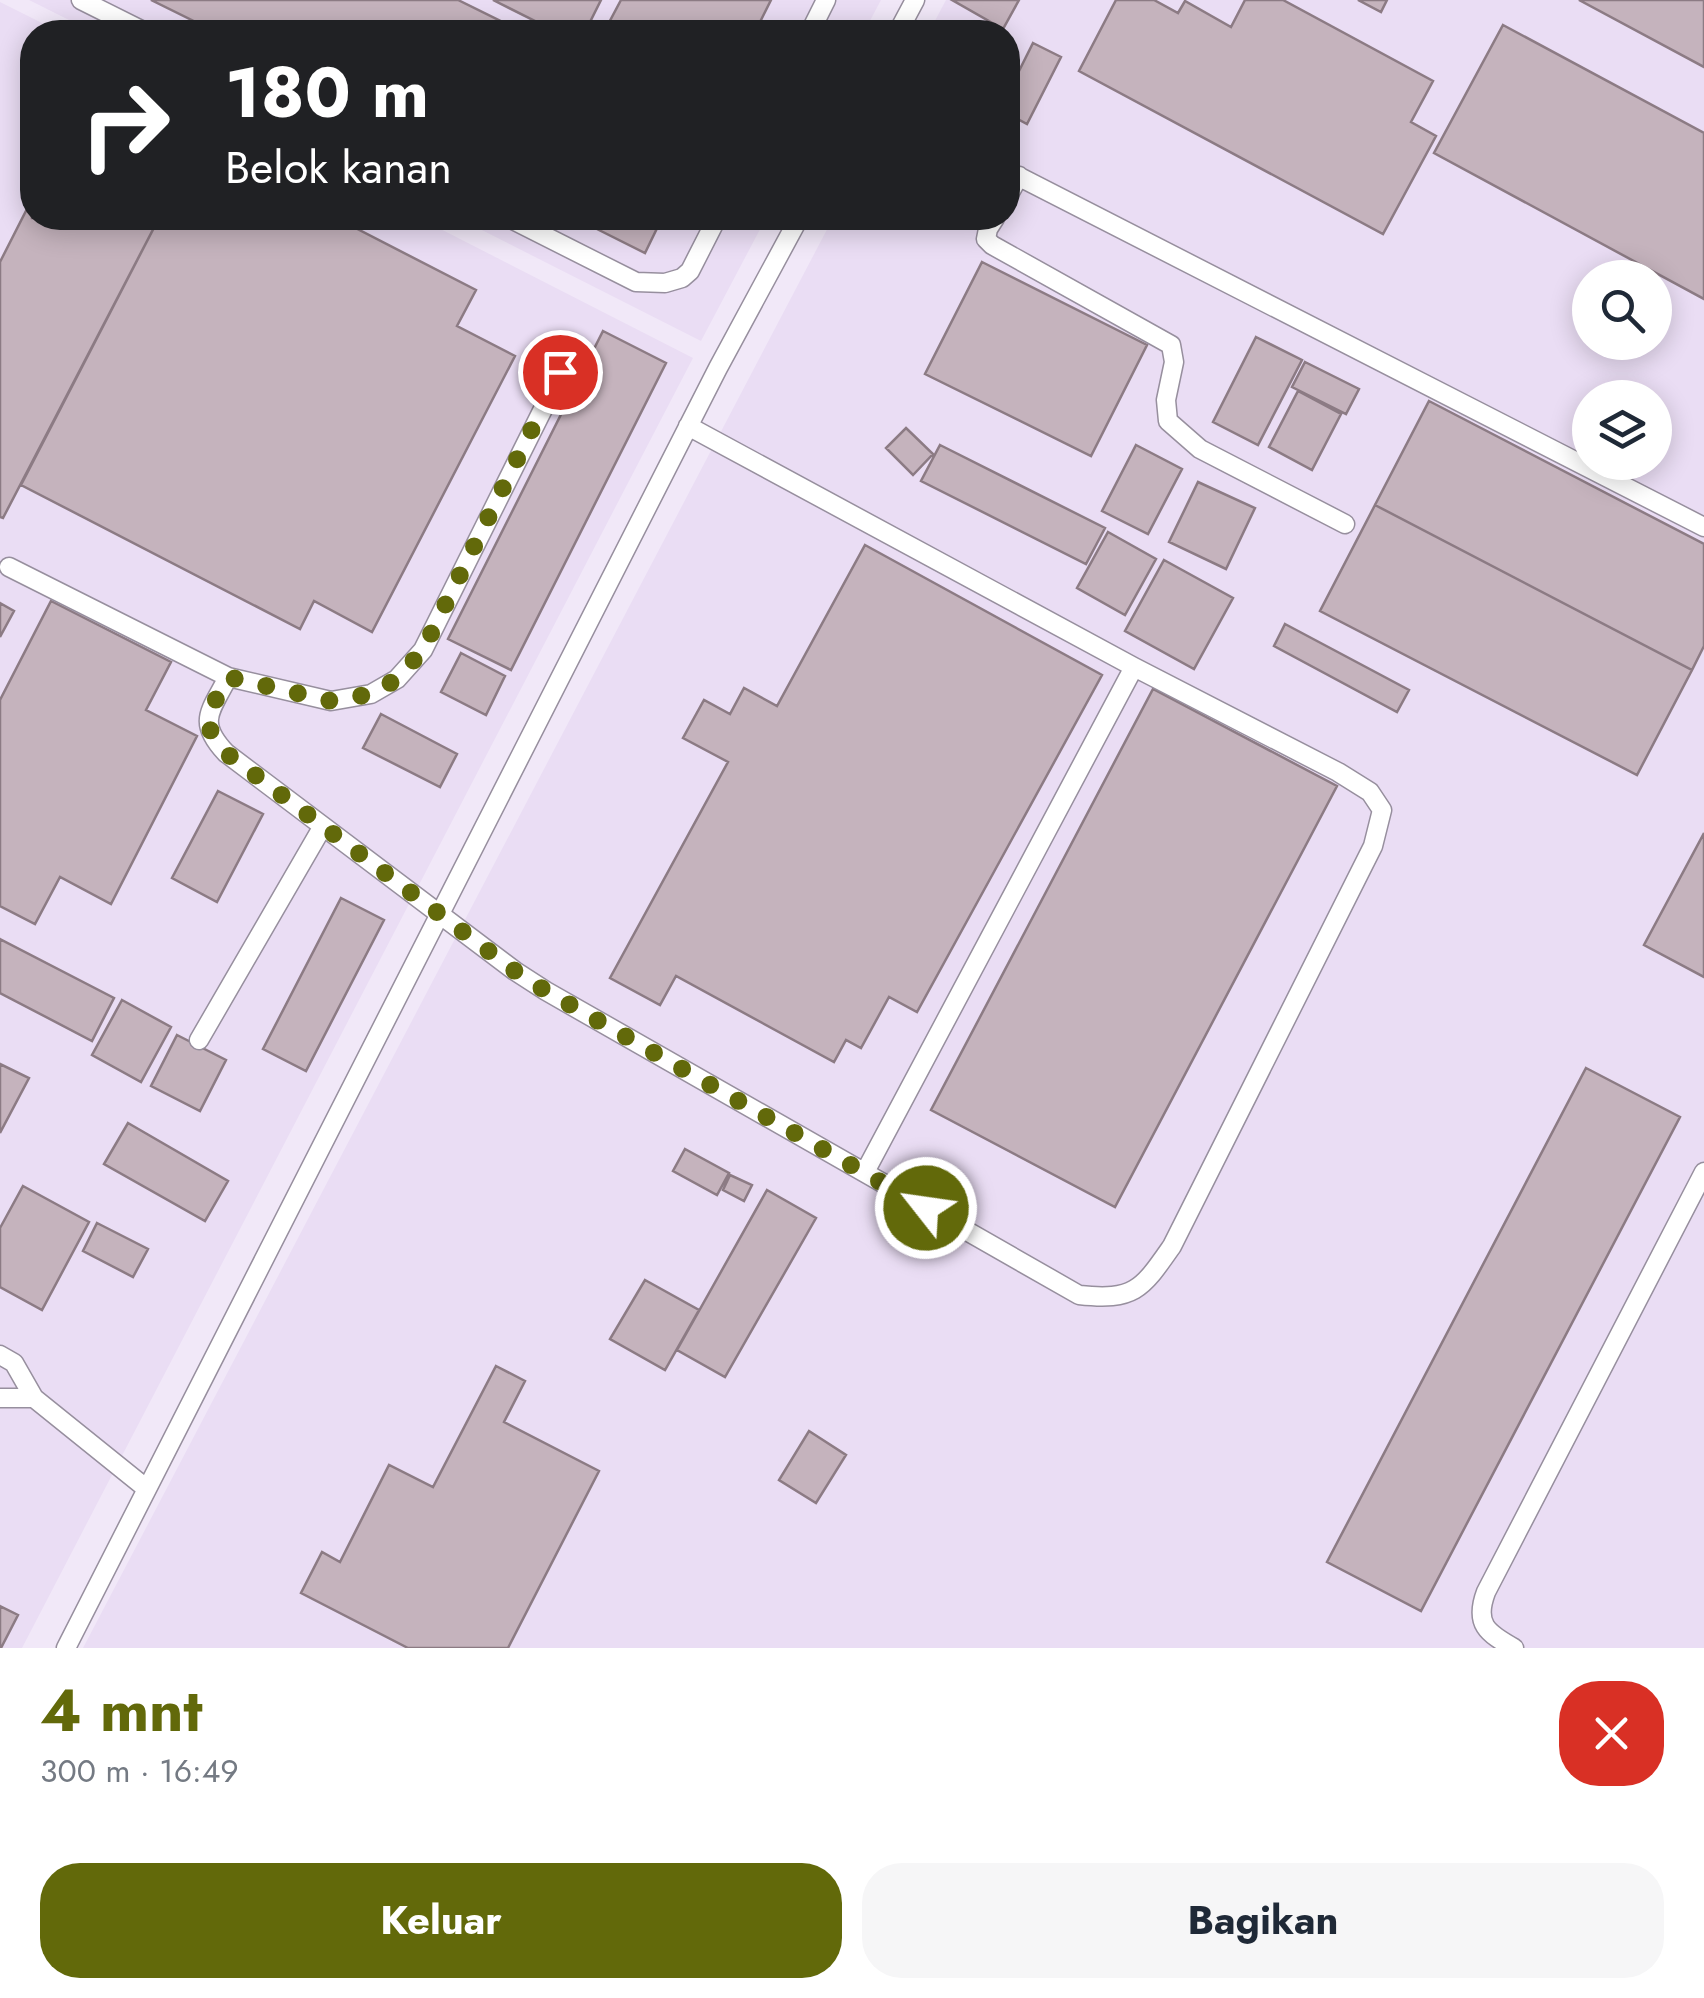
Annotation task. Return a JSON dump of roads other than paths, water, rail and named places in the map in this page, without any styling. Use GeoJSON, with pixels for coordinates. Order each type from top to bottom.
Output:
{"type":"FeatureCollection","features":[{"type":"Feature","properties":{"kind":"lane"},"geometry":{"type":"LineString","coordinates":[[80,0],[120,20]]}},
{"type":"Feature","properties":{"kind":"lane"},"geometry":{"type":"LineString","coordinates":[[1020,178],[1704,527]]}},
{"type":"Feature","properties":{"kind":"lane"},"geometry":{"type":"LineString","coordinates":[[533,230],[636,282],[665,283],[682,278],[690,270],[711,230]]}},
{"type":"Feature","properties":{"kind":"lane"},"geometry":{"type":"LineString","coordinates":[[66,1648],[688,426],[793,230]]}},
{"type":"Feature","properties":{"kind":"lane"},"geometry":{"type":"LineString","coordinates":[[990,230],[986,238],[992,245],[1171,345],[1174,362],[1166,400],[1168,421],[1180,434],[1200,449],[1344,524]]}},
{"type":"Feature","properties":{"kind":"lane"},"geometry":{"type":"LineString","coordinates":[[9,566],[228,677],[331,701],[371,694],[397,679],[423,650],[560,372]]}},
{"type":"Feature","properties":{"kind":"lane"},"geometry":{"type":"LineString","coordinates":[[228,677],[207,720],[210,737],[515,971],[1080,1295],[1104,1298],[1129,1294],[1148,1280],[1172,1246],[1373,846],[1382,810],[1370,792],[1338,772],[1134,667],[688,426]]}},
{"type":"Feature","properties":{"kind":"lane"},"geometry":{"type":"LineString","coordinates":[[865,1172],[1134,667]]}},
{"type":"Feature","properties":{"kind":"lane"},"geometry":{"type":"LineString","coordinates":[[200,1040],[323,826]]}},
{"type":"Feature","properties":{"kind":"lane"},"geometry":{"type":"LineString","coordinates":[[1514,1648],[1494,1637],[1482,1623],[1480,1608],[1486,1592],[1704,1172]]}},
{"type":"Feature","properties":{"kind":"lane"},"geometry":{"type":"LineString","coordinates":[[0,1355],[14,1363],[34,1398],[147,1489]]}},
{"type":"Feature","properties":{"kind":"lane"},"geometry":{"type":"LineString","coordinates":[[0,1398],[34,1398]]}}]}
